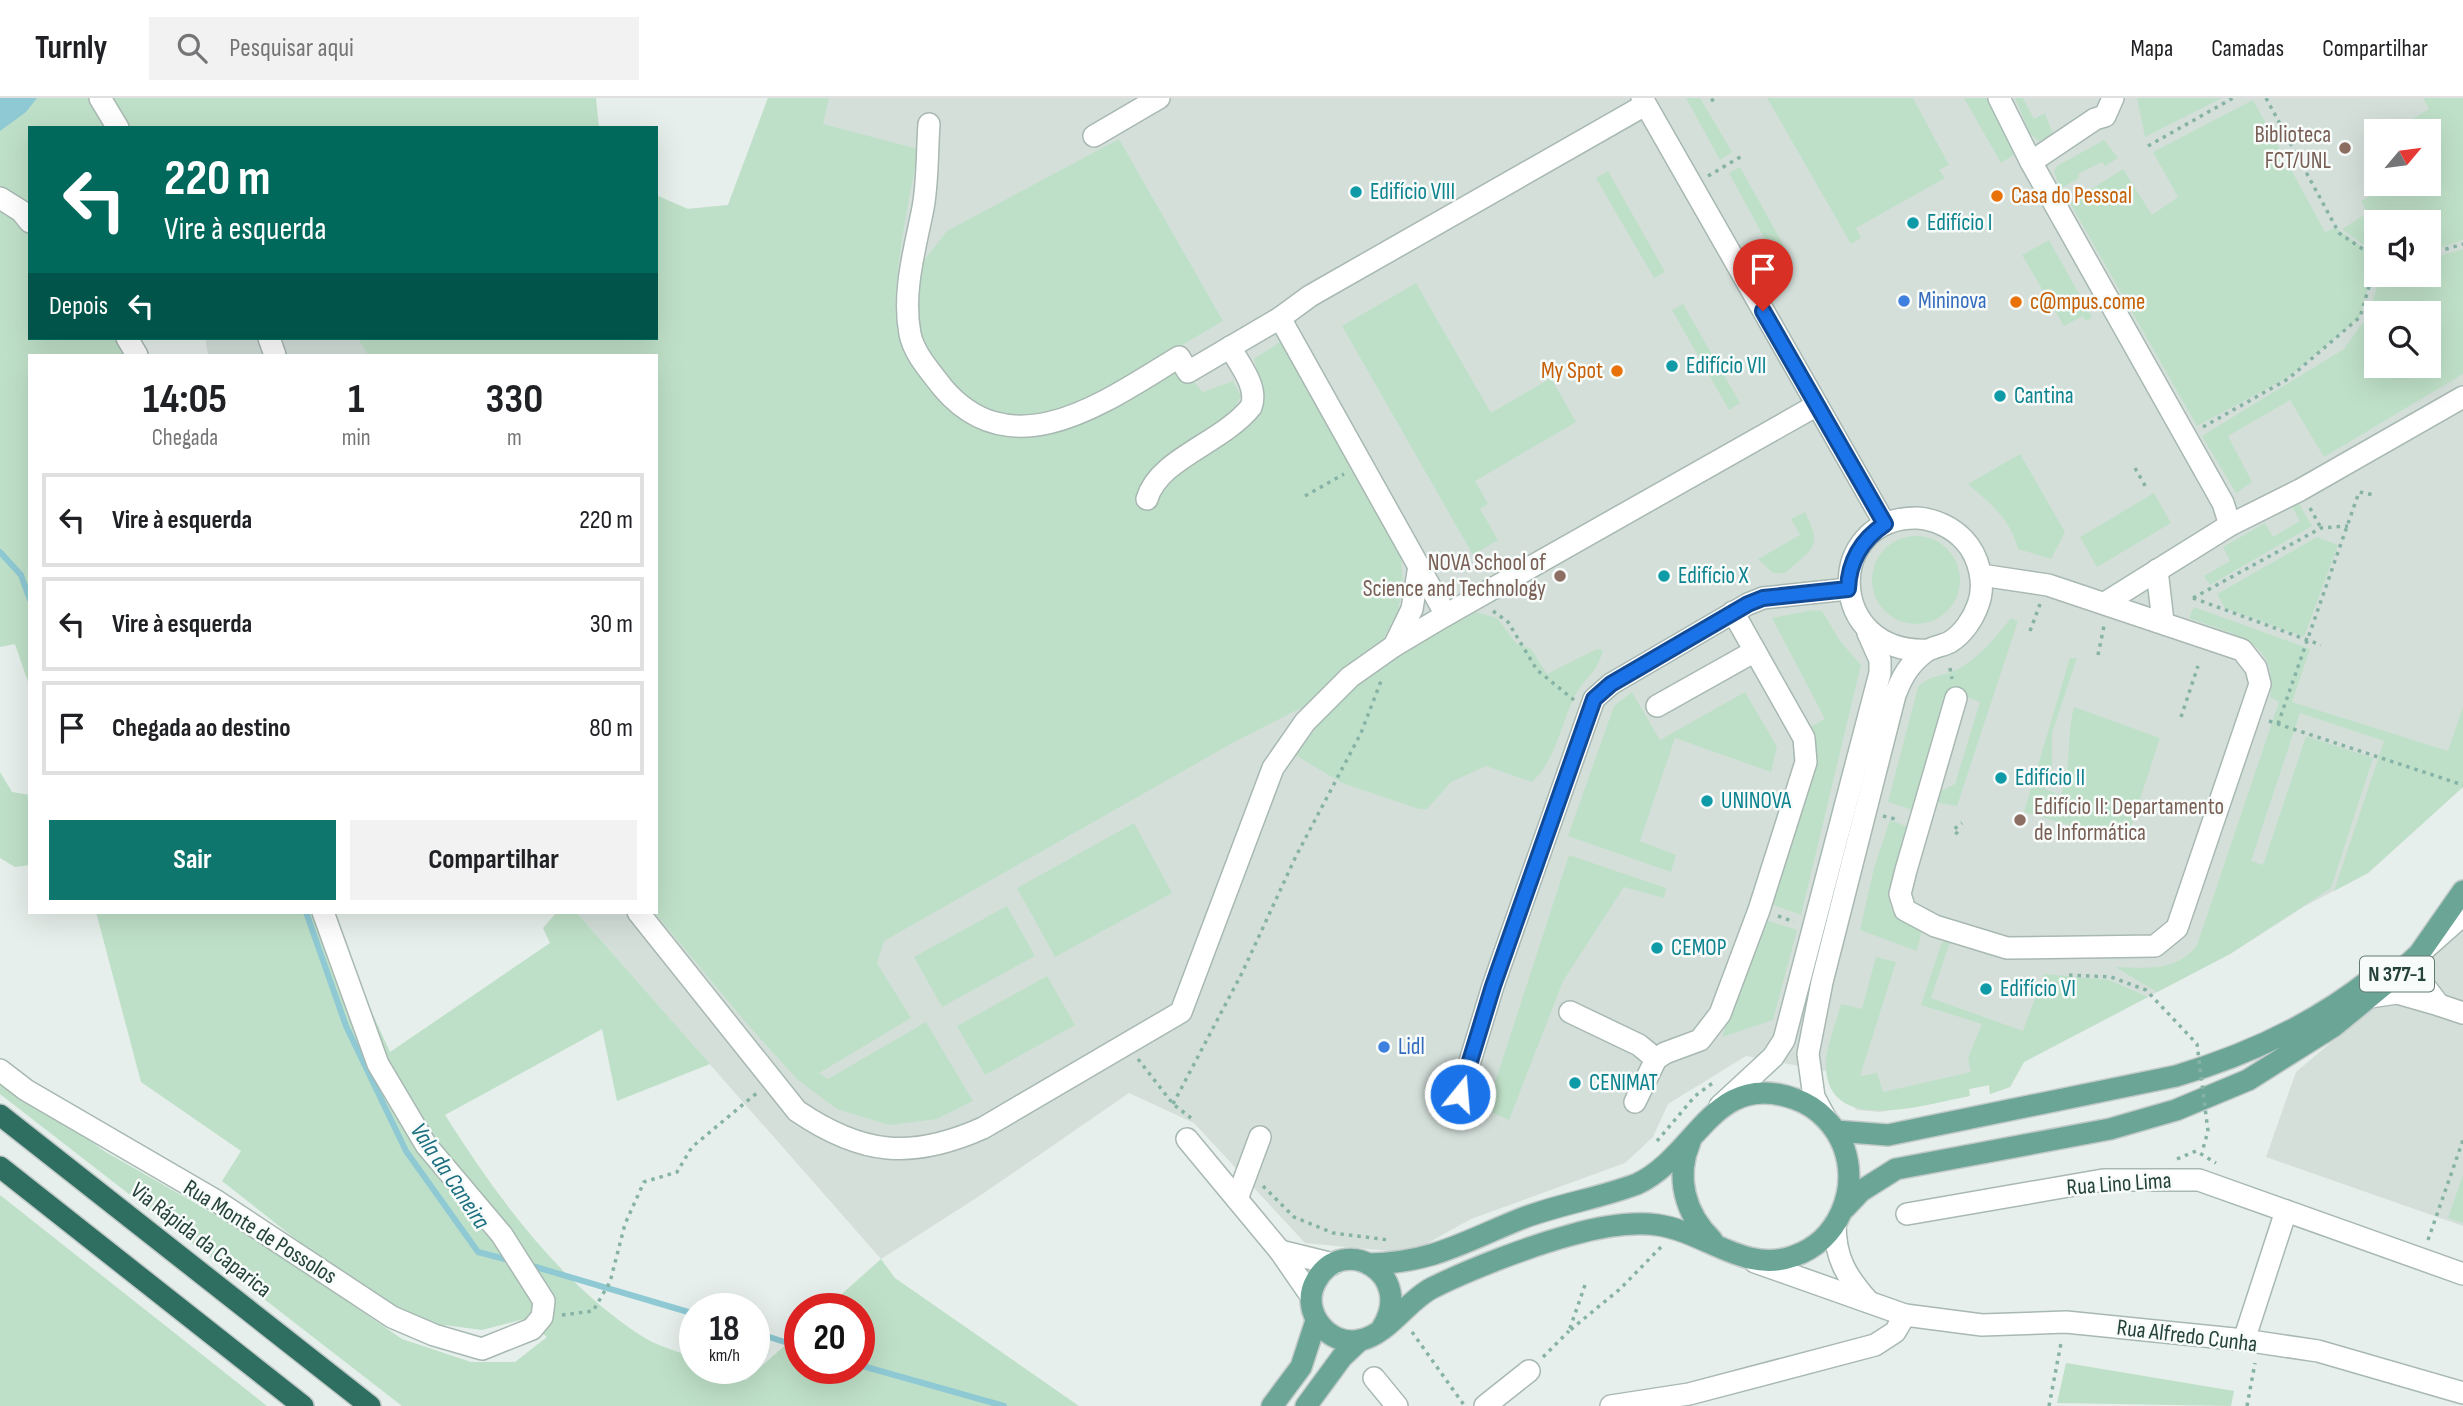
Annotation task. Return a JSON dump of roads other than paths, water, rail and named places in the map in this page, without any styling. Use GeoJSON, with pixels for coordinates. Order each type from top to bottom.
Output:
{"type":"FeatureCollection","features":[{"type":"Feature","properties":{"kind":"highway","name":"Via Rápida da Caparica"},"geometry":{"type":"LineString","coordinates":[[0,1115],[370,1406]]}},
{"type":"Feature","properties":{"kind":"highway"},"geometry":{"type":"LineString","coordinates":[[0,1167],[303,1406]]}},
{"type":"Feature","properties":{"kind":"main road","name":"N 377-1"},"geometry":{"type":"LineString","coordinates":[[1831,1125],[1888,1135],[2176,1076],[2246,1052],[2332,1008],[2408,947],[2463,885]]}},
{"type":"Feature","properties":{"kind":"main road","name":"N 377-1"},"geometry":{"type":"LineString","coordinates":[[1840,1217],[1861,1191],[1896,1169],[2069,1139],[2146,1120],[2211,1098],[2248,1080],[2313,1040],[2370,997],[2419,954],[2463,891]]}},
{"type":"Feature","properties":{"kind":"main road"},"geometry":{"type":"LineString","coordinates":[[1272,1406],[1301,1367],[1316,1321],[1311,1296],[1322,1272],[1333,1264],[1347,1260],[1368,1264],[1402,1263],[1438,1255],[1522,1219],[1637,1184],[1666,1166],[1714,1112],[1744,1096],[1773,1094],[1802,1102],[1831,1125],[1848,1159],[1850,1176],[1840,1217],[1824,1238],[1796,1256],[1779,1260],[1745,1258],[1679,1230],[1644,1224],[1601,1228],[1572,1235],[1430,1289],[1382,1328],[1360,1340],[1342,1357],[1306,1406]]}},
{"type":"Feature","properties":{"kind":"main road"},"geometry":{"type":"LineString","coordinates":[[1692,1137],[1683,1169],[1686,1203],[1693,1218],[1715,1244]]}},
{"type":"Feature","properties":{"kind":"main road"},"geometry":{"type":"LineString","coordinates":[[1368,1264],[1384,1276],[1391,1288],[1392,1302],[1382,1328]]}},
{"type":"Feature","properties":{"kind":"main road"},"geometry":{"type":"LineString","coordinates":[[1316,1321],[1335,1338],[1360,1340]]}},
{"type":"Feature","properties":{"kind":"street"},"geometry":{"type":"LineString","coordinates":[[100,98],[117,126]]}},
{"type":"Feature","properties":{"kind":"street"},"geometry":{"type":"LineString","coordinates":[[1094,136],[1159,98]]}},
{"type":"Feature","properties":{"kind":"street"},"geometry":{"type":"LineString","coordinates":[[1999,98],[2031,162],[2223,503],[2230,525]]}},
{"type":"Feature","properties":{"kind":"street"},"geometry":{"type":"LineString","coordinates":[[2031,162],[2095,119],[2105,116],[2113,98]]}},
{"type":"Feature","properties":{"kind":"street"},"geometry":{"type":"LineString","coordinates":[[929,124],[923,207],[907,301],[910,336],[925,365],[953,399],[985,420],[1014,427],[1049,425],[1083,413],[1179,357],[1188,372],[1280,318],[1310,296],[1644,101],[1885,524]]}},
{"type":"Feature","properties":{"kind":"street"},"geometry":{"type":"LineString","coordinates":[[0,198],[21,211],[28,220]]}},
{"type":"Feature","properties":{"kind":"street"},"geometry":{"type":"LineString","coordinates":[[1280,318],[1447,615]]}},
{"type":"Feature","properties":{"kind":"street"},"geometry":{"type":"LineString","coordinates":[[1147,499],[1155,479],[1163,471],[1209,443],[1251,407],[1254,400],[1252,386],[1230,347]]}},
{"type":"Feature","properties":{"kind":"street"},"geometry":{"type":"LineString","coordinates":[[2105,613],[2157,570],[2230,525],[2300,490],[2463,397]]}},
{"type":"Feature","properties":{"kind":"street"},"geometry":{"type":"LineString","coordinates":[[640,914],[797,1111],[825,1130],[858,1144],[886,1149],[917,1149],[952,1142],[983,1128],[1181,1012],[1273,768],[1305,722],[1350,677],[1394,646],[1447,615],[1817,405]]}},
{"type":"Feature","properties":{"kind":"street"},"geometry":{"type":"LineString","coordinates":[[1714,1112],[1763,1068],[1784,1040],[1880,673],[1880,660],[1867,631],[1855,614],[1848,589],[1856,553],[1873,532],[1885,524],[1905,518],[1927,518],[1948,526],[1965,540],[1977,559],[1981,575],[1979,603],[1968,626],[1950,642],[1928,650],[1911,651],[1887,645],[1867,631]]}},
{"type":"Feature","properties":{"kind":"street"},"geometry":{"type":"LineString","coordinates":[[1394,646],[1412,609],[1419,566]]}},
{"type":"Feature","properties":{"kind":"street"},"geometry":{"type":"LineString","coordinates":[[2157,570],[2163,622]]}},
{"type":"Feature","properties":{"kind":"street"},"geometry":{"type":"LineString","coordinates":[[1956,698],[1900,894],[1905,909],[1935,926],[2007,948],[2155,946],[2169,938],[2178,928],[2260,684],[2252,660],[2242,650],[2163,622],[2105,613],[2048,585],[1981,575]]}},
{"type":"Feature","properties":{"kind":"street"},"geometry":{"type":"LineString","coordinates":[[1460,1094],[1493,986],[1594,699],[1611,684],[1733,612],[1763,598],[1848,589]]}},
{"type":"Feature","properties":{"kind":"street"},"geometry":{"type":"LineString","coordinates":[[1635,1102],[1656,1059],[1700,1040],[1720,1014],[1759,909],[1806,762],[1804,738],[1733,612]]}},
{"type":"Feature","properties":{"kind":"street"},"geometry":{"type":"LineString","coordinates":[[1831,1125],[1814,1097],[1808,1054],[1822,982],[1895,695],[1904,673],[1928,650]]}},
{"type":"Feature","properties":{"kind":"street"},"geometry":{"type":"LineString","coordinates":[[1657,706],[1755,651]]}},
{"type":"Feature","properties":{"kind":"street","name":"Rua Monte de Possolos"},"geometry":{"type":"LineString","coordinates":[[0,1070],[26,1090],[215,1200],[392,1317],[434,1335],[482,1349],[532,1329],[542,1317],[544,1301],[502,1235],[426,1145],[378,1064],[324,914]]}},
{"type":"Feature","properties":{"kind":"street"},"geometry":{"type":"LineString","coordinates":[[2439,1005],[2422,984],[2419,954],[2463,915]]}},
{"type":"Feature","properties":{"kind":"street"},"geometry":{"type":"LineString","coordinates":[[2370,997],[2397,993],[2463,1013]]}},
{"type":"Feature","properties":{"kind":"street"},"geometry":{"type":"LineString","coordinates":[[1570,1012],[1639,1045],[1656,1059]]}},
{"type":"Feature","properties":{"kind":"street"},"geometry":{"type":"LineString","coordinates":[[1194,1132],[1237,1199],[1280,1251],[1311,1296]]}},
{"type":"Feature","properties":{"kind":"street"},"geometry":{"type":"LineString","coordinates":[[1237,1199],[1260,1137]]}},
{"type":"Feature","properties":{"kind":"street","name":"Rua Lino Lima"},"geometry":{"type":"LineString","coordinates":[[1907,1214],[2116,1180],[2199,1180],[2463,1274]]}},
{"type":"Feature","properties":{"kind":"street"},"geometry":{"type":"LineString","coordinates":[[2252,1342],[2286,1211]]}},
{"type":"Feature","properties":{"kind":"street"},"geometry":{"type":"LineString","coordinates":[[1840,1217],[1837,1255],[1842,1268],[1870,1302]]}},
{"type":"Feature","properties":{"kind":"street"},"geometry":{"type":"LineString","coordinates":[[1280,1251],[1333,1264]]}},
{"type":"Feature","properties":{"kind":"street","name":"Rua Alfredo Cunha"},"geometry":{"type":"LineString","coordinates":[[1745,1258],[1905,1315],[1982,1325],[2066,1322],[2318,1351],[2463,1393]]}},
{"type":"Feature","properties":{"kind":"street"},"geometry":{"type":"LineString","coordinates":[[1611,1406],[1690,1400],[1875,1345],[1895,1332],[1905,1315]]}},
{"type":"Feature","properties":{"kind":"street"},"geometry":{"type":"LineString","coordinates":[[1485,1406],[1529,1371]]}},
{"type":"Feature","properties":{"kind":"street"},"geometry":{"type":"LineString","coordinates":[[1374,1378],[1397,1406]]}},
{"type":"Feature","properties":{"kind":"water"},"geometry":{"type":"Polygon","coordinates":[[[0,98],[37,98],[26,112],[0,131],[0,98]]]}},
{"type":"Feature","properties":{"kind":"waterway","name":"Vala da Caneira"},"geometry":{"type":"LineString","coordinates":[[0,552],[21,575],[28,594]]}},
{"type":"Feature","properties":{"kind":"waterway","name":"Vala da Caneira"},"geometry":{"type":"LineString","coordinates":[[307,914],[346,1026],[406,1151],[478,1252],[512,1261]]}},
{"type":"Feature","properties":{"kind":"waterway","name":"Vala da Caneira"},"geometry":{"type":"LineString","coordinates":[[529,1265],[679,1309]]}},
{"type":"Feature","properties":{"kind":"waterway","name":"Vala da Caneira"},"geometry":{"type":"LineString","coordinates":[[770,1337],[784,1342]]}},
{"type":"Feature","properties":{"kind":"waterway","name":"Vala da Caneira"},"geometry":{"type":"LineString","coordinates":[[875,1370],[1004,1406]]}},
{"type":"Feature","properties":{"kind":"place","name":"Biblioteca FCT/UNL"},"geometry":{"type":"Point","coordinates":[2345,148]}},
{"type":"Feature","properties":{"kind":"place","name":"Edifício VIII"},"geometry":{"type":"Point","coordinates":[1356,192]}},
{"type":"Feature","properties":{"kind":"place","name":"Casa do Pessoal"},"geometry":{"type":"Point","coordinates":[1997,196]}},
{"type":"Feature","properties":{"kind":"place","name":"Edifício I"},"geometry":{"type":"Point","coordinates":[1913,223]}},
{"type":"Feature","properties":{"kind":"place","name":"Mininova"},"geometry":{"type":"Point","coordinates":[1904,301]}},
{"type":"Feature","properties":{"kind":"place","name":"c@mpus.come"},"geometry":{"type":"Point","coordinates":[2016,302]}},
{"type":"Feature","properties":{"kind":"place","name":"Edifício VII"},"geometry":{"type":"Point","coordinates":[1672,366]}},
{"type":"Feature","properties":{"kind":"place","name":"My Spot"},"geometry":{"type":"Point","coordinates":[1617,371]}},
{"type":"Feature","properties":{"kind":"place","name":"Cantina"},"geometry":{"type":"Point","coordinates":[2000,396]}},
{"type":"Feature","properties":{"kind":"place","name":"NOVA School of Science and Technology"},"geometry":{"type":"Point","coordinates":[1560,576]}},
{"type":"Feature","properties":{"kind":"place","name":"Edifício X"},"geometry":{"type":"Point","coordinates":[1664,576]}},
{"type":"Feature","properties":{"kind":"place","name":"Edifício II"},"geometry":{"type":"Point","coordinates":[2001,778]}},
{"type":"Feature","properties":{"kind":"place","name":"UNINOVA"},"geometry":{"type":"Point","coordinates":[1707,801]}},
{"type":"Feature","properties":{"kind":"place","name":"Edifício II: Departamento de Informática"},"geometry":{"type":"Point","coordinates":[2020,820]}},
{"type":"Feature","properties":{"kind":"place","name":"CEMOP"},"geometry":{"type":"Point","coordinates":[1657,948]}},
{"type":"Feature","properties":{"kind":"place","name":"Edifício VI"},"geometry":{"type":"Point","coordinates":[1986,989]}},
{"type":"Feature","properties":{"kind":"place","name":"Lidl"},"geometry":{"type":"Point","coordinates":[1384,1047]}},
{"type":"Feature","properties":{"kind":"place","name":"CENIMAT"},"geometry":{"type":"Point","coordinates":[1575,1083]}}]}
